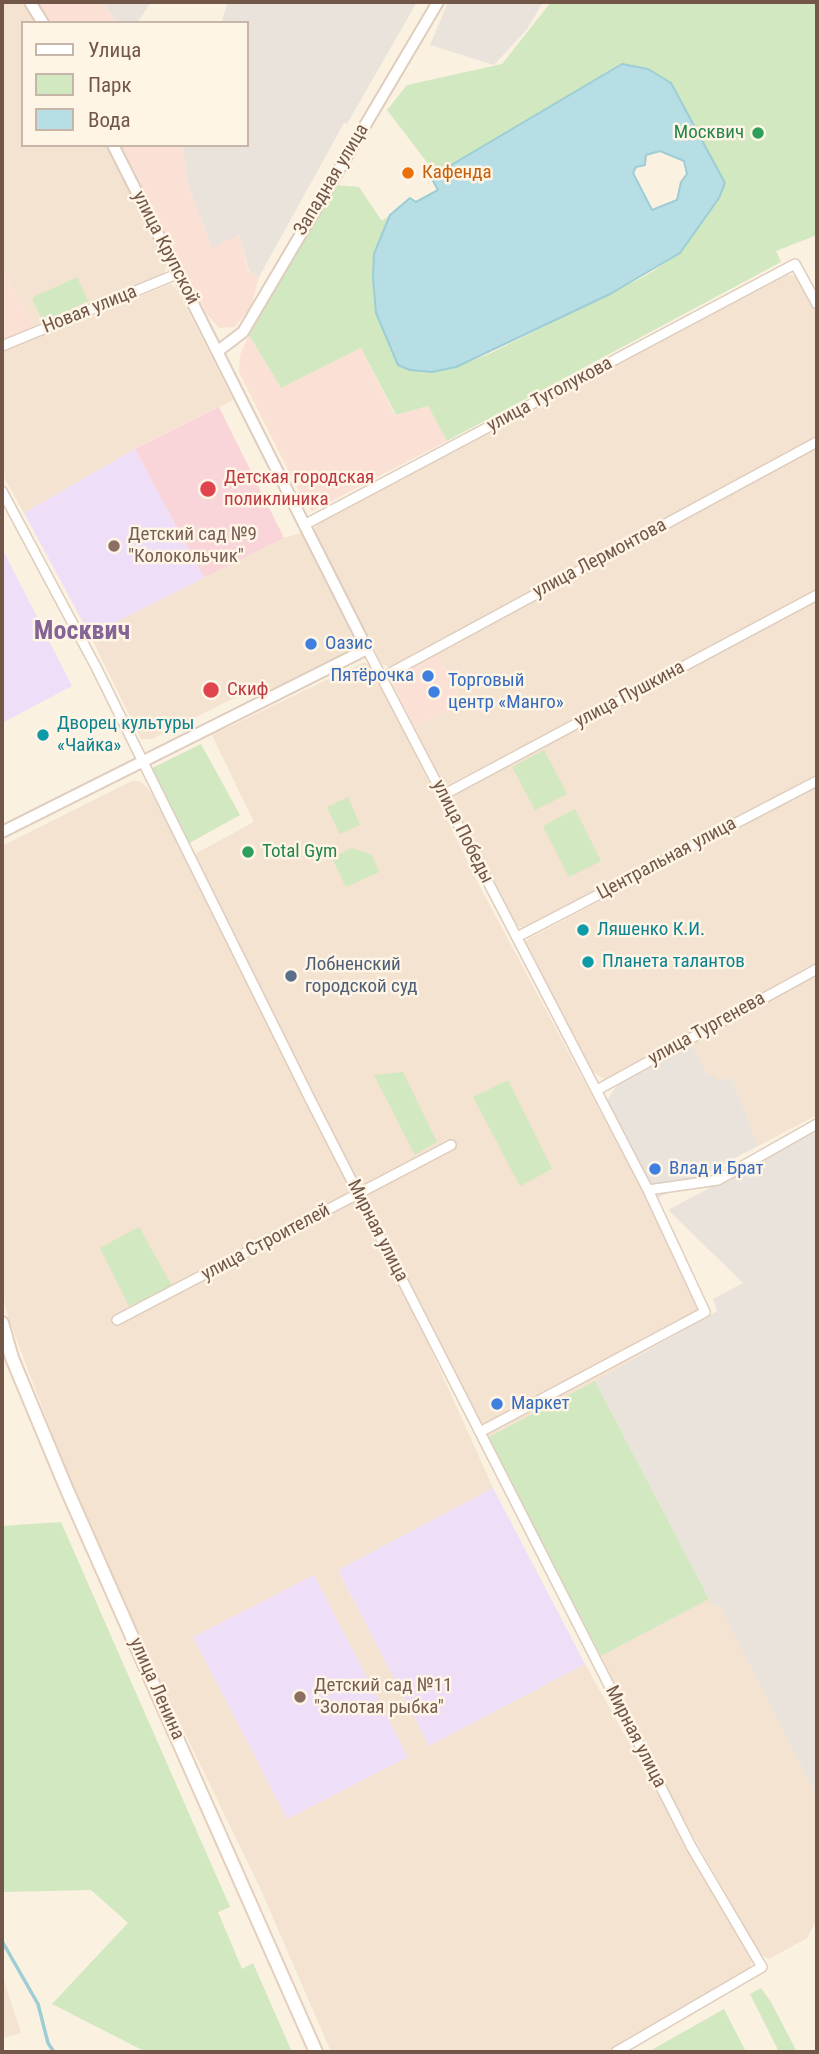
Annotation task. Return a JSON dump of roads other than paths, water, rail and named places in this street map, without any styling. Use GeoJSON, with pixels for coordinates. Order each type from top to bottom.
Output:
{"type":"FeatureCollection","features":[{"type":"Feature","properties":{"kind":"main road","name":"улица Ленина"},"geometry":{"type":"LineString","coordinates":[[2,1323],[12,1358],[67,1490],[316,2052]]}},
{"type":"Feature","properties":{"kind":"street"},"geometry":{"type":"LineString","coordinates":[[30,2],[42,21]]}},
{"type":"Feature","properties":{"kind":"street","name":"Западная улица"},"geometry":{"type":"LineString","coordinates":[[218,351],[243,332],[438,2]]}},
{"type":"Feature","properties":{"kind":"street","name":"улица Крупской"},"geometry":{"type":"LineString","coordinates":[[114,147],[218,351]]}},
{"type":"Feature","properties":{"kind":"street","name":"улица Туголукова"},"geometry":{"type":"LineString","coordinates":[[304,525],[795,264],[817,304]]}},
{"type":"Feature","properties":{"kind":"street","name":"Новая улица"},"geometry":{"type":"LineString","coordinates":[[2,346],[177,274]]}},
{"type":"Feature","properties":{"kind":"street","name":"улица Победы"},"geometry":{"type":"LineString","coordinates":[[218,351],[367,649],[648,1190],[705,1312],[480,1432]]}},
{"type":"Feature","properties":{"kind":"street","name":"улица Лермонтова"},"geometry":{"type":"LineString","coordinates":[[383,677],[817,442]]}},
{"type":"Feature","properties":{"kind":"street","name":"Мирная улица"},"geometry":{"type":"LineString","coordinates":[[2,491],[692,1848],[762,1967],[616,2052]]}},
{"type":"Feature","properties":{"kind":"street","name":"улица Пушкина"},"geometry":{"type":"LineString","coordinates":[[443,795],[817,596]]}},
{"type":"Feature","properties":{"kind":"street"},"geometry":{"type":"LineString","coordinates":[[2,832],[367,649]]}},
{"type":"Feature","properties":{"kind":"street","name":"Центральная улица"},"geometry":{"type":"LineString","coordinates":[[517,937],[817,780]]}},
{"type":"Feature","properties":{"kind":"street","name":"улица Тургенева"},"geometry":{"type":"LineString","coordinates":[[597,1090],[817,969]]}},
{"type":"Feature","properties":{"kind":"street"},"geometry":{"type":"LineString","coordinates":[[648,1190],[718,1180],[817,1124]]}},
{"type":"Feature","properties":{"kind":"street","name":"улица Строителей"},"geometry":{"type":"LineString","coordinates":[[117,1320],[452,1145]]}},
{"type":"Feature","properties":{"kind":"water"},"geometry":{"type":"Polygon","coordinates":[[[622,64],[648,69],[671,83],[725,183],[719,198],[680,253],[610,294],[456,367],[432,372],[410,370],[398,365],[376,313],[373,278],[374,254],[390,215],[410,198],[416,202],[438,190],[432,179],[436,174],[622,64]],[[660,151],[646,155],[645,165],[636,167],[633,173],[652,210],[677,200],[681,182],[687,174],[684,161],[660,151]]]}},
{"type":"Feature","properties":{"kind":"waterway"},"geometry":{"type":"LineString","coordinates":[[2,1941],[38,2004],[48,2043],[54,2052]]}},
{"type":"Feature","properties":{"kind":"place","name":"Москвич"},"geometry":{"type":"Point","coordinates":[758,133]}},
{"type":"Feature","properties":{"kind":"place","name":"Кафенда"},"geometry":{"type":"Point","coordinates":[408,173]}},
{"type":"Feature","properties":{"kind":"place","name":"Детская городская поликлиника"},"geometry":{"type":"Point","coordinates":[208,489]}},
{"type":"Feature","properties":{"kind":"place","name":"Детский сад №9 \"Колокольчик\""},"geometry":{"type":"Point","coordinates":[114,546]}},
{"type":"Feature","properties":{"kind":"place","name":"Оазис"},"geometry":{"type":"Point","coordinates":[311,644]}},
{"type":"Feature","properties":{"kind":"place","name":"Пятёрочка"},"geometry":{"type":"Point","coordinates":[428,676]}},
{"type":"Feature","properties":{"kind":"place","name":"Скиф"},"geometry":{"type":"Point","coordinates":[211,690]}},
{"type":"Feature","properties":{"kind":"place","name":"Торговый центр «Манго»"},"geometry":{"type":"Point","coordinates":[434,692]}},
{"type":"Feature","properties":{"kind":"place","name":"Дворец культуры «Чайка»"},"geometry":{"type":"Point","coordinates":[43,735]}},
{"type":"Feature","properties":{"kind":"place","name":"Total Gym"},"geometry":{"type":"Point","coordinates":[248,852]}},
{"type":"Feature","properties":{"kind":"place","name":"Ляшенко К.И."},"geometry":{"type":"Point","coordinates":[583,930]}},
{"type":"Feature","properties":{"kind":"place","name":"Планета талантов"},"geometry":{"type":"Point","coordinates":[588,962]}},
{"type":"Feature","properties":{"kind":"place","name":"Лобненский городской суд"},"geometry":{"type":"Point","coordinates":[291,976]}},
{"type":"Feature","properties":{"kind":"place","name":"Влад и Брат"},"geometry":{"type":"Point","coordinates":[655,1169]}},
{"type":"Feature","properties":{"kind":"place","name":"Маркет"},"geometry":{"type":"Point","coordinates":[497,1404]}},
{"type":"Feature","properties":{"kind":"place","name":"Детский сад №11 \"Золотая рыбка\""},"geometry":{"type":"Point","coordinates":[300,1697]}},
{"type":"Feature","properties":{"kind":"district","name":"Москвич"},"geometry":{"type":"Point","coordinates":[82,632]}}]}
